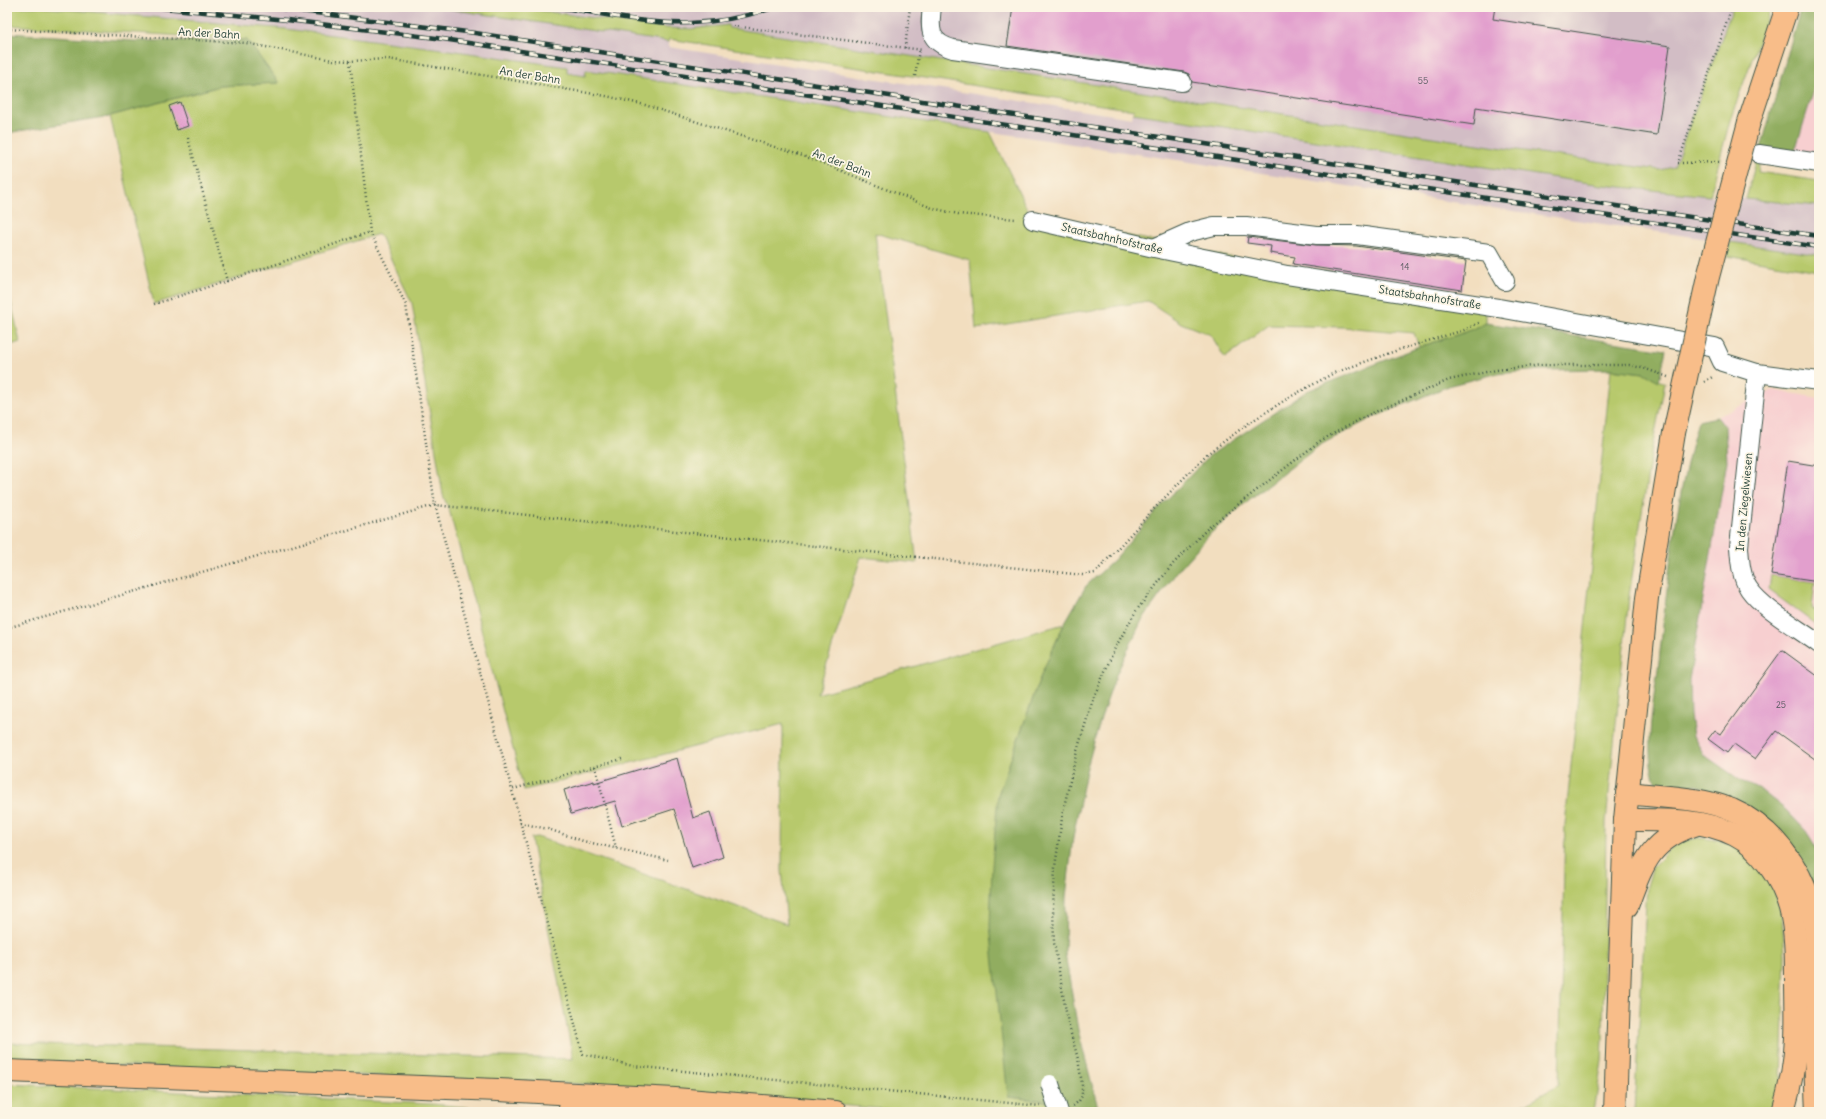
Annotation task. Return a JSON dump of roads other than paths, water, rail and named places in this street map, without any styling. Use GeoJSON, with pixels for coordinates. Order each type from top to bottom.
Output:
{"type":"FeatureCollection","features":[{"type":"Feature","properties":{"kind":"main road"},"geometry":{"type":"LineString","coordinates":[[1615,1112],[1624,820],[1648,598],[1674,433],[1708,277],[1749,122],[1787,7]]}},
{"type":"Feature","properties":{"kind":"main road"},"geometry":{"type":"LineString","coordinates":[[1627,793],[1709,803],[1733,811],[1758,827],[1782,849],[1793,864],[1811,906],[1815,930],[1815,1060],[1817,1112]]}},
{"type":"Feature","properties":{"kind":"main road"},"geometry":{"type":"LineString","coordinates":[[1624,820],[1680,820],[1709,826],[1735,835],[1754,848],[1780,883],[1790,907],[1794,928],[1796,956],[1796,1038],[1791,1085],[1784,1112]]}},
{"type":"Feature","properties":{"kind":"main road"},"geometry":{"type":"LineString","coordinates":[[1620,926],[1637,879],[1647,858],[1663,840],[1680,830],[1699,824]]}},
{"type":"Feature","properties":{"kind":"main road"},"geometry":{"type":"LineString","coordinates":[[7,1070],[506,1090],[675,1099],[836,1112]]}},
{"type":"Feature","properties":{"kind":"main road"},"geometry":{"type":"LineString","coordinates":[[152,1077],[615,1112]]}},
{"type":"Feature","properties":{"kind":"street"},"geometry":{"type":"LineString","coordinates":[[932,7],[930,26],[932,34],[937,42],[943,46],[953,49],[1182,82]]}},
{"type":"Feature","properties":{"kind":"street"},"geometry":{"type":"LineString","coordinates":[[1759,154],[1819,163]]}},
{"type":"Feature","properties":{"kind":"street","name":"Staatsbahnhofstraße"},"geometry":{"type":"LineString","coordinates":[[1033,220],[1154,248],[1287,275],[1499,308],[1715,347],[1722,362],[1757,373]]}},
{"type":"Feature","properties":{"kind":"street"},"geometry":{"type":"LineString","coordinates":[[1154,248],[1190,232],[1214,226],[1246,226],[1317,235],[1357,235],[1489,253],[1505,281]]}},
{"type":"Feature","properties":{"kind":"street"},"geometry":{"type":"LineString","coordinates":[[1757,373],[1819,382]]}},
{"type":"Feature","properties":{"kind":"street","name":"In den Ziegelwiesen"},"geometry":{"type":"LineString","coordinates":[[1757,373],[1739,547],[1740,560],[1749,588],[1759,600],[1819,644]]}},
{"type":"Feature","properties":{"kind":"street"},"geometry":{"type":"LineString","coordinates":[[1050,1084],[1057,1109]]}},
{"type":"Feature","properties":{"kind":"railway"},"geometry":{"type":"LineString","coordinates":[[153,7],[287,20],[436,38],[1493,199],[1819,247]]}},
{"type":"Feature","properties":{"kind":"railway"},"geometry":{"type":"LineString","coordinates":[[268,7],[475,33],[1819,236]]}},
{"type":"Feature","properties":{"kind":"railway"},"geometry":{"type":"LineString","coordinates":[[557,7],[624,18],[675,23],[723,20],[744,16],[775,7]]}}]}
